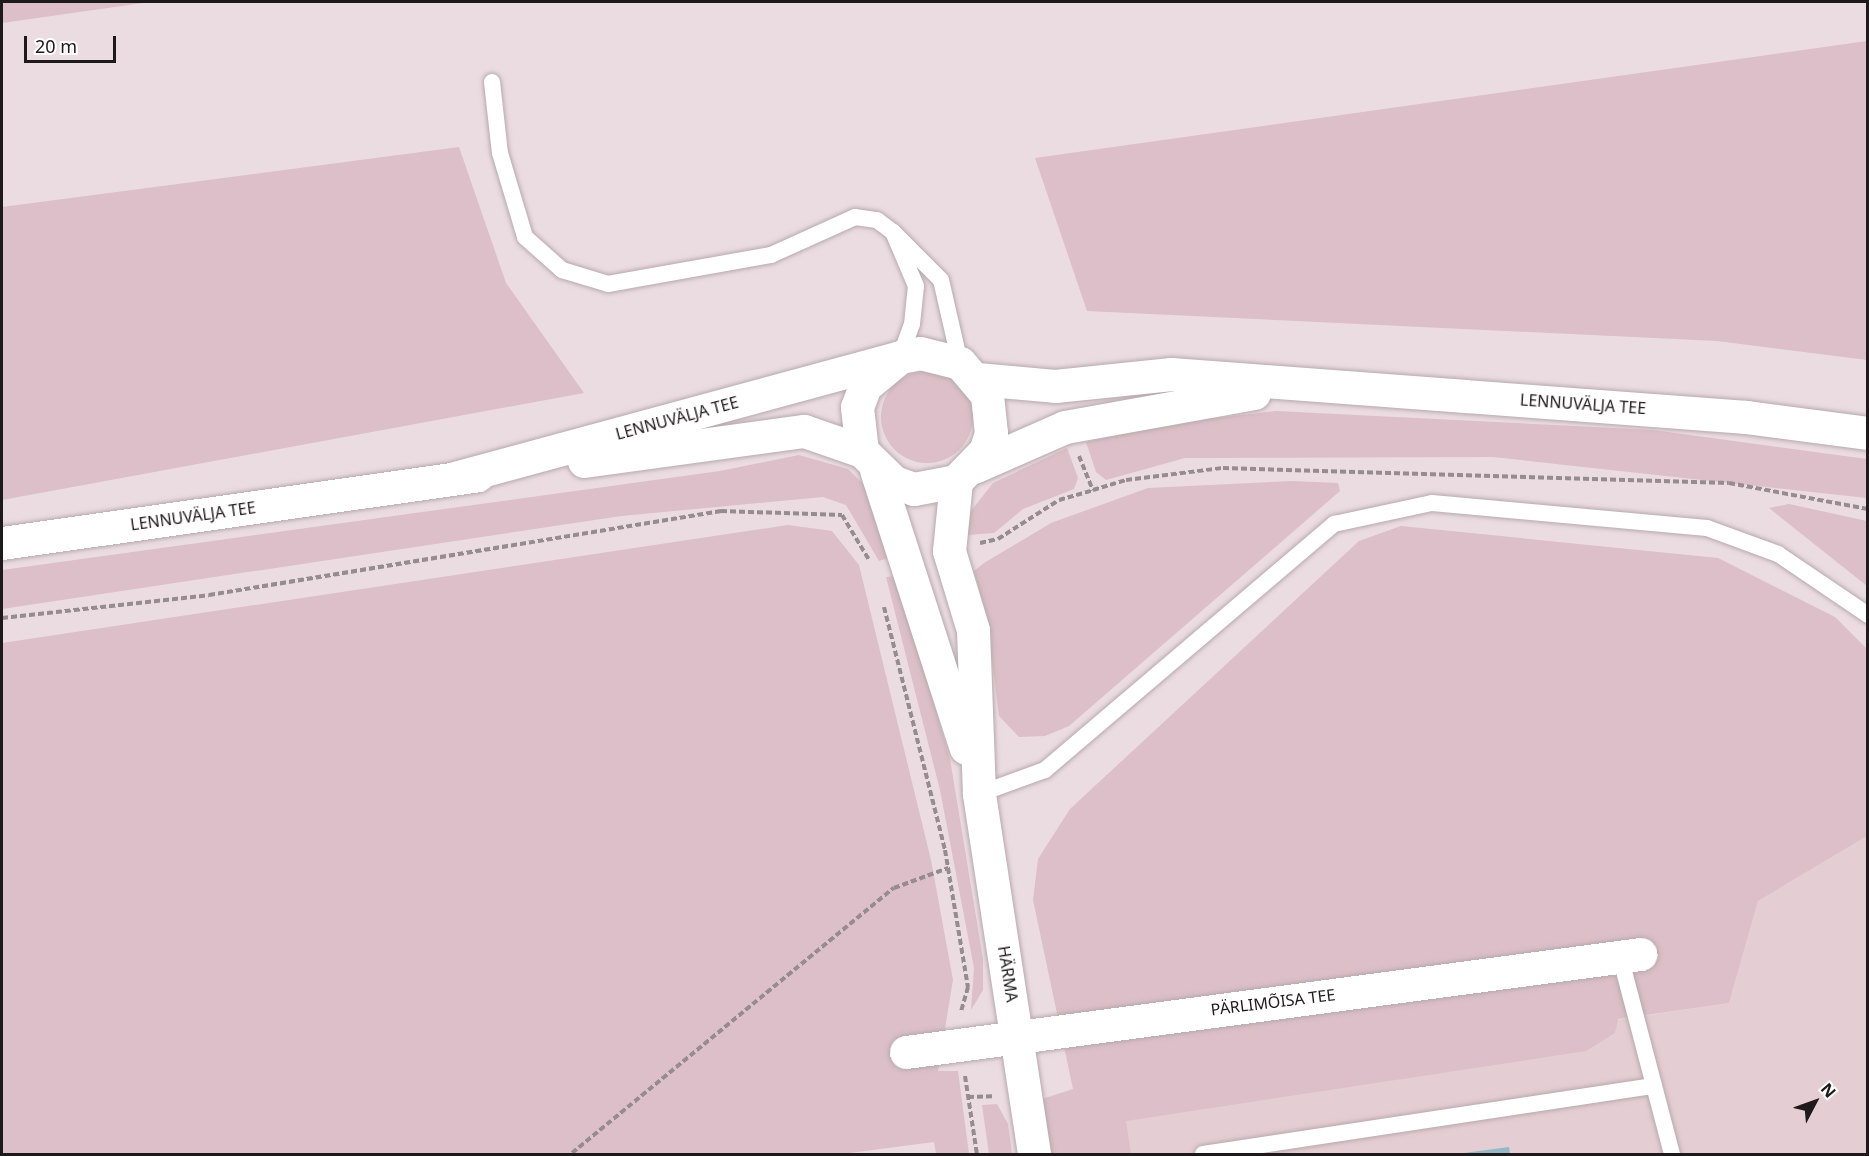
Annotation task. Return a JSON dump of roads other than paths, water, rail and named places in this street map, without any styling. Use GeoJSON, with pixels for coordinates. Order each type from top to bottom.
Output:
{"type":"FeatureCollection","features":[{"type":"Feature","properties":{"kind":"main road","name":"LENNUVÄLJA TEE"},"geometry":{"type":"LineString","coordinates":[[455,478],[900,357],[940,355],[969,371],[1055,386],[1171,374],[1297,386],[1746,417],[1868,433]]}},
{"type":"Feature","properties":{"kind":"main road"},"geometry":{"type":"LineString","coordinates":[[869,460],[857,407],[865,386],[900,357]]}},
{"type":"Feature","properties":{"kind":"main road"},"geometry":{"type":"LineString","coordinates":[[965,474],[991,433],[987,395],[969,371]]}},
{"type":"Feature","properties":{"kind":"main road","name":"LENNUVÄLJA TEE"},"geometry":{"type":"LineString","coordinates":[[2,543],[455,478],[804,432],[869,460],[914,489],[965,474],[1065,427],[1297,386]]}},
{"type":"Feature","properties":{"kind":"main road","name":"HÄRMA"},"geometry":{"type":"LineString","coordinates":[[869,460],[979,794]]}},
{"type":"Feature","properties":{"kind":"main road","name":"HÄRMA"},"geometry":{"type":"LineString","coordinates":[[965,474],[949,551],[972,630],[979,794],[1018,1035],[1034,1155]]}},
{"type":"Feature","properties":{"kind":"main road","name":"PÄRLIMÕISA TEE"},"geometry":{"type":"LineString","coordinates":[[906,1052],[1018,1035],[1630,955]]}},
{"type":"Feature","properties":{"kind":"lane"},"geometry":{"type":"LineString","coordinates":[[492,82],[500,153],[525,237],[562,270],[608,284],[771,255],[855,217],[877,220],[893,232],[941,280],[969,371]]}},
{"type":"Feature","properties":{"kind":"lane"},"geometry":{"type":"LineString","coordinates":[[893,232],[916,286],[912,324],[900,357]]}},
{"type":"Feature","properties":{"kind":"lane"},"geometry":{"type":"LineString","coordinates":[[979,794],[1046,770],[1334,524],[1432,503],[1707,528],[1778,554],[1868,615]]}},
{"type":"Feature","properties":{"kind":"lane"},"geometry":{"type":"LineString","coordinates":[[1630,955],[1654,1086],[1672,1155]]}},
{"type":"Feature","properties":{"kind":"lane"},"geometry":{"type":"LineString","coordinates":[[1203,1155],[1654,1086]]}}]}
